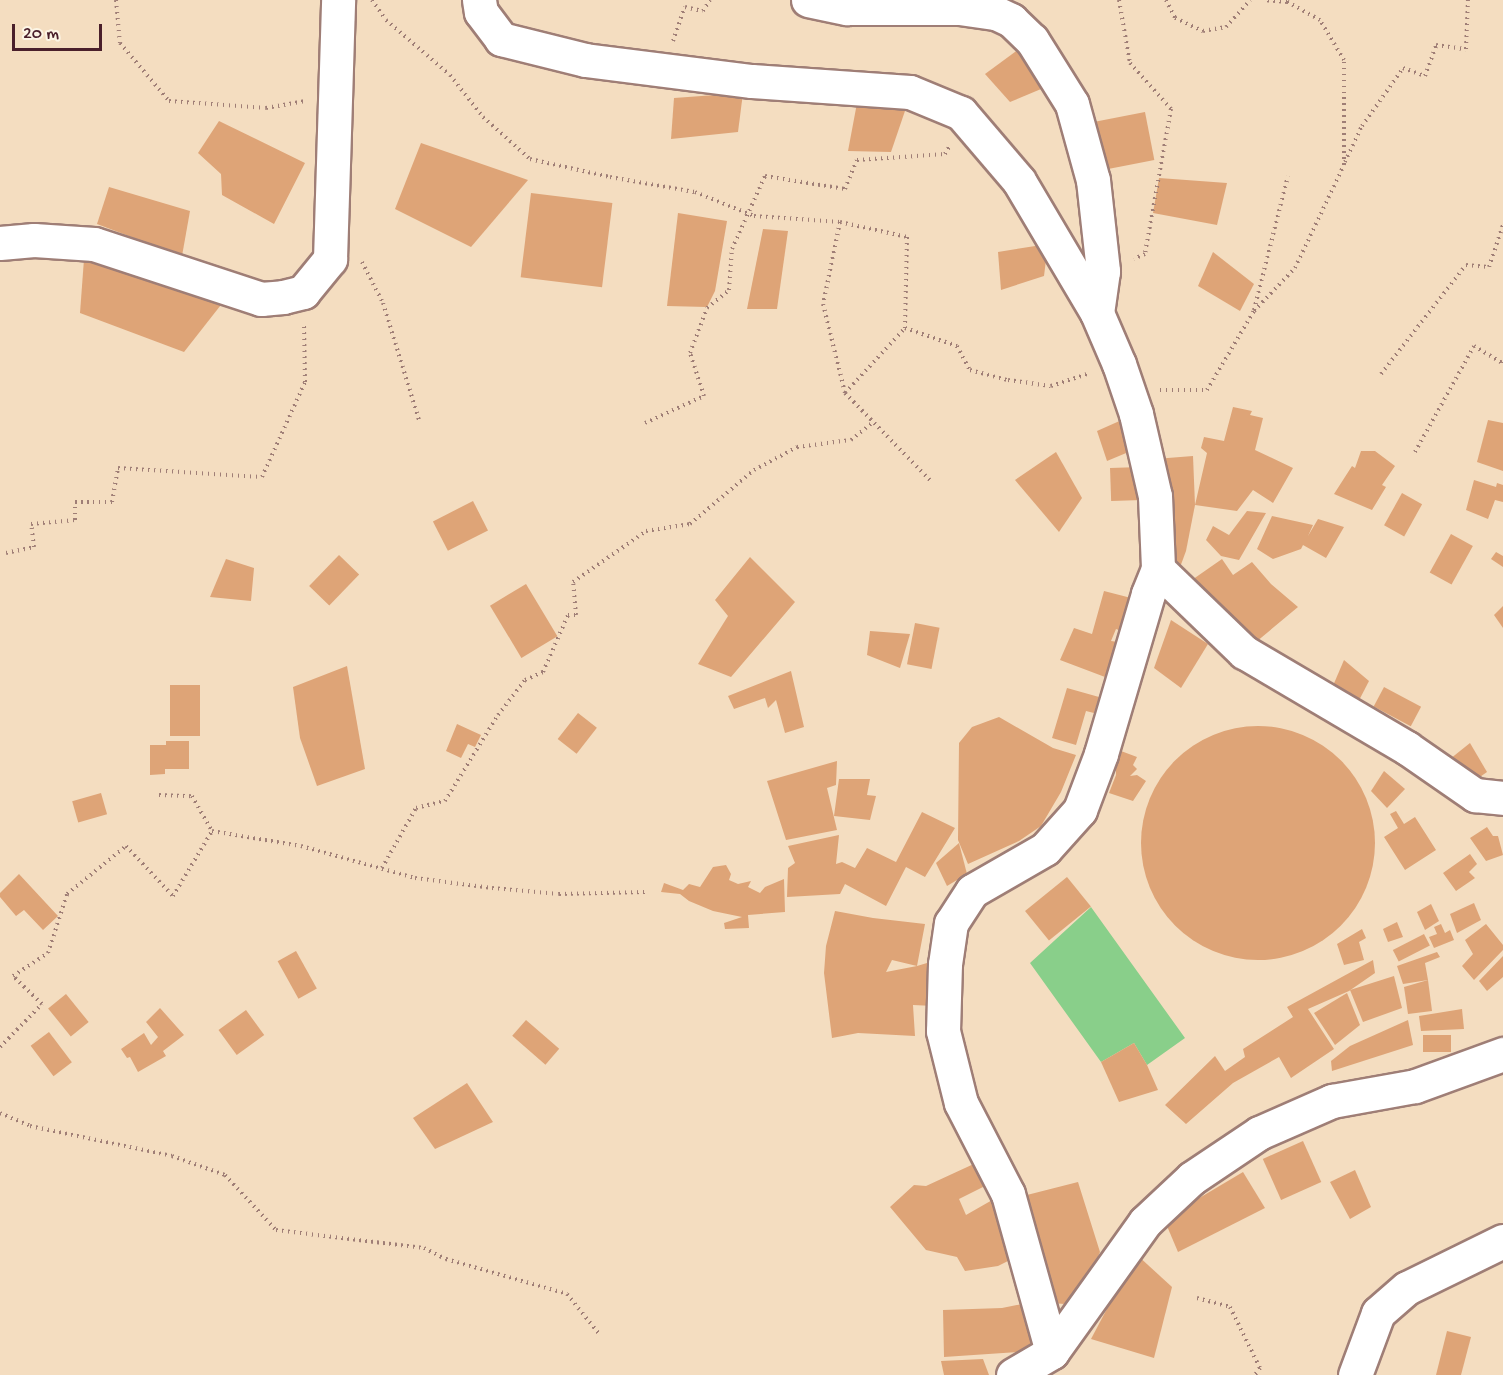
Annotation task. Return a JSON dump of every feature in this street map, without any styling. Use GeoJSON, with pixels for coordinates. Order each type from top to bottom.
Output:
{"type":"FeatureCollection","features":[{"type":"Feature","properties":{"kind":"street"},"geometry":{"type":"LineString","coordinates":[[0,243],[34,240],[94,244],[261,299],[303,292],[330,259],[338,0]]}},
{"type":"Feature","properties":{"kind":"street"},"geometry":{"type":"LineString","coordinates":[[479,0],[481,12],[501,39],[585,60],[752,81],[910,92],[961,113],[1019,181],[1097,313],[1136,414],[1155,496],[1158,569],[1101,754],[1080,810],[1045,849],[972,891],[951,923],[945,964],[943,1031],[962,1103],[1008,1194],[1052,1352]]}},
{"type":"Feature","properties":{"kind":"street"},"geometry":{"type":"LineString","coordinates":[[808,0],[847,8],[959,8],[996,13],[1011,20],[1032,40],[1072,104],[1093,180],[1102,271],[1097,313]]}},
{"type":"Feature","properties":{"kind":"street"},"geometry":{"type":"LineString","coordinates":[[1158,569],[1244,652],[1407,748],[1475,795],[1503,798]]}},
{"type":"Feature","properties":{"kind":"street"},"geometry":{"type":"LineString","coordinates":[[1012,1375],[1052,1352],[1145,1222],[1192,1178],[1259,1133],[1332,1101],[1416,1086],[1503,1054]]}},
{"type":"Feature","properties":{"kind":"street"},"geometry":{"type":"LineString","coordinates":[[1355,1375],[1378,1313],[1407,1288],[1503,1241]]}},
{"type":"Feature","properties":{"kind":"path"},"geometry":{"type":"LineString","coordinates":[[116,0],[120,43],[169,101],[266,108],[310,100]]}},
{"type":"Feature","properties":{"kind":"path"},"geometry":{"type":"LineString","coordinates":[[372,0],[386,20],[450,75],[483,117],[530,159],[610,177],[695,192],[754,216],[840,222],[908,237],[904,328],[845,393]]}},
{"type":"Feature","properties":{"kind":"path"},"geometry":{"type":"LineString","coordinates":[[667,71],[667,59],[685,7],[702,11],[710,0]]}},
{"type":"Feature","properties":{"kind":"path"},"geometry":{"type":"LineString","coordinates":[[1102,271],[1145,254],[1171,109],[1130,63],[1119,0]]}},
{"type":"Feature","properties":{"kind":"path"},"geometry":{"type":"LineString","coordinates":[[1166,0],[1175,18],[1203,31],[1226,27],[1250,0]]}},
{"type":"Feature","properties":{"kind":"path"},"geometry":{"type":"LineString","coordinates":[[1266,0],[1287,2],[1320,20],[1344,60],[1344,165]]}},
{"type":"Feature","properties":{"kind":"path"},"geometry":{"type":"LineString","coordinates":[[904,328],[957,346],[970,370],[1008,380],[1051,386],[1123,377],[1207,390],[1254,311],[1295,268],[1362,126],[1403,68],[1425,76],[1436,45],[1466,49],[1468,0]]}},
{"type":"Feature","properties":{"kind":"path"},"geometry":{"type":"LineString","coordinates":[[645,423],[704,396],[690,353],[707,308],[729,290],[732,249],[765,176],[845,189],[858,160],[945,154],[965,117]]}},
{"type":"Feature","properties":{"kind":"path"},"geometry":{"type":"LineString","coordinates":[[1254,311],[1288,176]]}},
{"type":"Feature","properties":{"kind":"path"},"geometry":{"type":"LineString","coordinates":[[382,868],[416,808],[445,801],[498,715],[525,680],[543,672],[568,615],[576,615],[573,582],[646,531],[690,524],[754,470],[797,447],[851,440],[873,423],[845,393],[823,304],[840,222]]}},
{"type":"Feature","properties":{"kind":"path"},"geometry":{"type":"LineString","coordinates":[[1381,374],[1467,265],[1489,267],[1503,225]]}},
{"type":"Feature","properties":{"kind":"path"},"geometry":{"type":"LineString","coordinates":[[358,253],[383,303],[419,420]]}},
{"type":"Feature","properties":{"kind":"path"},"geometry":{"type":"LineString","coordinates":[[6,553],[34,547],[31,524],[75,520],[75,502],[112,502],[118,468],[262,477],[305,382],[303,292]]}},
{"type":"Feature","properties":{"kind":"path"},"geometry":{"type":"LineString","coordinates":[[1416,452],[1474,346],[1502,363],[1503,360]]}},
{"type":"Feature","properties":{"kind":"path"},"geometry":{"type":"LineString","coordinates":[[867,417],[930,480]]}},
{"type":"Feature","properties":{"kind":"path"},"geometry":{"type":"LineString","coordinates":[[159,795],[192,796],[212,831]]}},
{"type":"Feature","properties":{"kind":"path"},"geometry":{"type":"LineString","coordinates":[[212,831],[301,846],[415,878],[559,894],[645,892]]}},
{"type":"Feature","properties":{"kind":"path"},"geometry":{"type":"LineString","coordinates":[[0,1047],[42,1004],[13,976],[48,953],[67,894],[126,846],[173,896],[212,831]]}},
{"type":"Feature","properties":{"kind":"path"},"geometry":{"type":"LineString","coordinates":[[0,1113],[30,1126],[172,1155],[225,1175],[276,1230],[424,1248],[446,1259],[567,1294],[600,1335]]}},
{"type":"Feature","properties":{"kind":"path"},"geometry":{"type":"LineString","coordinates":[[1197,1298],[1230,1307],[1260,1368],[1255,1375]]}},
{"type":"Feature","properties":{"kind":"green space"},"geometry":{"type":"Polygon","coordinates":[[[1091,907],[1185,1038],[1147,1065],[1134,1043],[1101,1062],[1030,963],[1091,907]]]}},
{"type":"Feature","properties":{"kind":"building"},"geometry":{"type":"Polygon","coordinates":[[[1030,41],[1053,84],[1010,102],[985,74],[1030,41]]]}},
{"type":"Feature","properties":{"kind":"building"},"geometry":{"type":"Polygon","coordinates":[[[743,93],[738,132],[671,139],[674,98],[743,93]]]}},
{"type":"Feature","properties":{"kind":"building"},"geometry":{"type":"Polygon","coordinates":[[[857,103],[906,108],[891,152],[848,151],[857,103]]]}},
{"type":"Feature","properties":{"kind":"building"},"geometry":{"type":"Polygon","coordinates":[[[1145,112],[1154,160],[1104,170],[1095,122],[1145,112]]]}},
{"type":"Feature","properties":{"kind":"building"},"geometry":{"type":"Polygon","coordinates":[[[219,121],[305,163],[274,224],[222,195],[221,174],[198,153],[219,121]]]}},
{"type":"Feature","properties":{"kind":"building"},"geometry":{"type":"Polygon","coordinates":[[[421,143],[528,180],[471,247],[395,209],[421,143]]]}},
{"type":"Feature","properties":{"kind":"building"},"geometry":{"type":"Polygon","coordinates":[[[1159,178],[1227,183],[1217,225],[1153,213],[1159,178]]]}},
{"type":"Feature","properties":{"kind":"building"},"geometry":{"type":"Polygon","coordinates":[[[109,187],[190,211],[182,256],[97,224],[109,187]]]}},
{"type":"Feature","properties":{"kind":"building"},"geometry":{"type":"Polygon","coordinates":[[[531,193],[612,203],[602,287],[521,277],[531,193]]]}},
{"type":"Feature","properties":{"kind":"building"},"geometry":{"type":"Polygon","coordinates":[[[678,213],[727,221],[715,291],[707,307],[667,306],[678,213]]]}},
{"type":"Feature","properties":{"kind":"building"},"geometry":{"type":"Polygon","coordinates":[[[763,229],[788,231],[777,309],[747,309],[763,229]]]}},
{"type":"Feature","properties":{"kind":"building"},"geometry":{"type":"Polygon","coordinates":[[[1048,244],[1044,276],[1001,290],[998,252],[1048,244]]]}},
{"type":"Feature","properties":{"kind":"building"},"geometry":{"type":"Polygon","coordinates":[[[1213,252],[1254,284],[1240,311],[1198,286],[1213,252]]]}},
{"type":"Feature","properties":{"kind":"building"},"geometry":{"type":"Polygon","coordinates":[[[84,259],[155,274],[224,301],[184,352],[80,313],[84,259]]]}},
{"type":"Feature","properties":{"kind":"building"},"geometry":{"type":"Polygon","coordinates":[[[1233,407],[1252,411],[1250,415],[1263,418],[1255,450],[1293,468],[1273,503],[1253,490],[1237,511],[1195,505],[1207,453],[1201,448],[1204,437],[1224,441],[1233,407]]]}},
{"type":"Feature","properties":{"kind":"building"},"geometry":{"type":"Polygon","coordinates":[[[1133,415],[1131,451],[1107,461],[1097,431],[1133,415]]]}},
{"type":"Feature","properties":{"kind":"building"},"geometry":{"type":"Polygon","coordinates":[[[1488,420],[1503,423],[1503,471],[1477,462],[1488,420]]]}},
{"type":"Feature","properties":{"kind":"building"},"geometry":{"type":"Polygon","coordinates":[[[1361,451],[1375,451],[1395,466],[1382,485],[1386,487],[1372,510],[1334,494],[1352,466],[1355,468],[1361,451]]]}},
{"type":"Feature","properties":{"kind":"building"},"geometry":{"type":"Polygon","coordinates":[[[1056,452],[1082,498],[1059,532],[1015,480],[1056,452]]]}},
{"type":"Feature","properties":{"kind":"building"},"geometry":{"type":"Polygon","coordinates":[[[1193,456],[1195,505],[1186,551],[1176,578],[1155,459],[1193,456]]]}},
{"type":"Feature","properties":{"kind":"building"},"geometry":{"type":"Polygon","coordinates":[[[1141,467],[1142,500],[1111,501],[1110,468],[1141,467]]]}},
{"type":"Feature","properties":{"kind":"building"},"geometry":{"type":"Polygon","coordinates":[[[1474,480],[1496,487],[1497,483],[1503,485],[1503,502],[1495,500],[1488,519],[1466,510],[1474,480]]]}},
{"type":"Feature","properties":{"kind":"building"},"geometry":{"type":"Polygon","coordinates":[[[1402,493],[1422,504],[1404,537],[1384,525],[1402,493]]]}},
{"type":"Feature","properties":{"kind":"building"},"geometry":{"type":"Polygon","coordinates":[[[473,501],[488,530],[448,551],[433,521],[473,501]]]}},
{"type":"Feature","properties":{"kind":"building"},"geometry":{"type":"Polygon","coordinates":[[[1247,511],[1266,513],[1239,560],[1221,556],[1206,540],[1213,526],[1229,535],[1247,511]]]}},
{"type":"Feature","properties":{"kind":"building"},"geometry":{"type":"Polygon","coordinates":[[[1272,516],[1313,525],[1308,536],[1318,519],[1344,527],[1326,558],[1303,545],[1301,549],[1273,559],[1257,549],[1272,516]]]}},
{"type":"Feature","properties":{"kind":"building"},"geometry":{"type":"Polygon","coordinates":[[[1451,534],[1473,546],[1452,585],[1430,572],[1451,534]]]}},
{"type":"Feature","properties":{"kind":"building"},"geometry":{"type":"Polygon","coordinates":[[[1496,552],[1503,556],[1503,567],[1491,559],[1496,552]]]}},
{"type":"Feature","properties":{"kind":"building"},"geometry":{"type":"Polygon","coordinates":[[[339,555],[359,574],[329,605],[309,586],[339,555]]]}},
{"type":"Feature","properties":{"kind":"building"},"geometry":{"type":"Polygon","coordinates":[[[750,557],[795,602],[731,677],[698,664],[728,616],[715,600],[750,557]]]}},
{"type":"Feature","properties":{"kind":"building"},"geometry":{"type":"Polygon","coordinates":[[[226,559],[254,568],[251,601],[210,597],[226,559]]]}},
{"type":"Feature","properties":{"kind":"building"},"geometry":{"type":"Polygon","coordinates":[[[1222,559],[1233,575],[1252,562],[1271,584],[1298,607],[1244,652],[1189,582],[1222,559]]]}},
{"type":"Feature","properties":{"kind":"building"},"geometry":{"type":"Polygon","coordinates":[[[526,584],[557,636],[521,658],[490,606],[526,584]]]}},
{"type":"Feature","properties":{"kind":"building"},"geometry":{"type":"Polygon","coordinates":[[[1104,591],[1135,599],[1124,632],[1116,629],[1111,641],[1118,642],[1105,677],[1060,660],[1074,628],[1092,634],[1104,591]]]}},
{"type":"Feature","properties":{"kind":"building"},"geometry":{"type":"Polygon","coordinates":[[[1503,606],[1503,628],[1494,615],[1503,606]]]}},
{"type":"Feature","properties":{"kind":"building"},"geometry":{"type":"Polygon","coordinates":[[[1171,620],[1208,644],[1181,688],[1154,668],[1171,620]]]}},
{"type":"Feature","properties":{"kind":"building"},"geometry":{"type":"Polygon","coordinates":[[[915,623],[940,628],[932,669],[907,664],[915,623]]]}},
{"type":"Feature","properties":{"kind":"building"},"geometry":{"type":"Polygon","coordinates":[[[870,631],[910,634],[900,668],[867,655],[870,631]]]}},
{"type":"Feature","properties":{"kind":"building"},"geometry":{"type":"Polygon","coordinates":[[[1344,660],[1369,681],[1354,710],[1329,695],[1344,660]]]}},
{"type":"Feature","properties":{"kind":"building"},"geometry":{"type":"Polygon","coordinates":[[[347,666],[365,769],[317,786],[300,738],[293,687],[347,666]]]}},
{"type":"Feature","properties":{"kind":"building"},"geometry":{"type":"Polygon","coordinates":[[[791,671],[804,727],[785,733],[776,700],[768,708],[765,698],[734,709],[728,696],[791,671]]]}},
{"type":"Feature","properties":{"kind":"building"},"geometry":{"type":"Polygon","coordinates":[[[170,685],[200,685],[200,736],[170,736],[170,685]]]}},
{"type":"Feature","properties":{"kind":"building"},"geometry":{"type":"Polygon","coordinates":[[[1384,687],[1421,707],[1411,726],[1374,706],[1384,687]]]}},
{"type":"Feature","properties":{"kind":"building"},"geometry":{"type":"Polygon","coordinates":[[[1067,688],[1099,697],[1094,713],[1086,711],[1076,745],[1052,738],[1067,688]]]}},
{"type":"Feature","properties":{"kind":"building"},"geometry":{"type":"Polygon","coordinates":[[[578,713],[597,728],[577,754],[558,739],[578,713]]]}},
{"type":"Feature","properties":{"kind":"building"},"geometry":{"type":"Polygon","coordinates":[[[999,717],[1053,748],[1076,755],[1061,792],[1041,826],[1019,841],[968,864],[958,840],[959,743],[972,727],[999,717]]]}},
{"type":"Feature","properties":{"kind":"building"},"geometry":{"type":"Polygon","coordinates":[[[457,724],[481,735],[475,747],[468,744],[461,758],[446,751],[457,724]]]}},
{"type":"Feature","properties":{"kind":"building"},"geometry":{"type":"Polygon","coordinates":[[[1258,726],[1281,728],[1303,735],[1323,746],[1341,760],[1355,778],[1366,798],[1373,820],[1375,843],[1373,866],[1366,888],[1355,908],[1341,926],[1323,940],[1303,951],[1281,958],[1258,960],[1235,958],[1213,951],[1193,940],[1175,926],[1161,908],[1150,888],[1143,866],[1141,843],[1143,820],[1150,798],[1161,778],[1175,760],[1193,746],[1213,735],[1235,728],[1258,726]]]}},
{"type":"Feature","properties":{"kind":"building"},"geometry":{"type":"Polygon","coordinates":[[[166,741],[189,741],[189,769],[165,769],[165,774],[150,775],[150,745],[166,745],[166,741]]]}},
{"type":"Feature","properties":{"kind":"building"},"geometry":{"type":"Polygon","coordinates":[[[1470,743],[1487,772],[1467,786],[1450,759],[1470,743]]]}},
{"type":"Feature","properties":{"kind":"building"},"geometry":{"type":"Polygon","coordinates":[[[1121,751],[1137,757],[1133,765],[1137,769],[1130,776],[1137,775],[1146,781],[1133,801],[1109,793],[1121,751]]]}},
{"type":"Feature","properties":{"kind":"building"},"geometry":{"type":"Polygon","coordinates":[[[837,761],[836,785],[827,788],[837,830],[786,840],[767,781],[837,761]]]}},
{"type":"Feature","properties":{"kind":"building"},"geometry":{"type":"Polygon","coordinates":[[[1384,771],[1405,789],[1387,808],[1371,791],[1384,771]]]}},
{"type":"Feature","properties":{"kind":"building"},"geometry":{"type":"Polygon","coordinates":[[[839,779],[870,779],[867,795],[876,796],[870,820],[834,816],[839,779]]]}},
{"type":"Feature","properties":{"kind":"building"},"geometry":{"type":"Polygon","coordinates":[[[101,793],[107,814],[78,822],[72,801],[101,793]]]}},
{"type":"Feature","properties":{"kind":"building"},"geometry":{"type":"Polygon","coordinates":[[[1396,811],[1404,824],[1415,817],[1436,850],[1405,870],[1384,837],[1398,828],[1390,814],[1396,811]]]}},
{"type":"Feature","properties":{"kind":"building"},"geometry":{"type":"Polygon","coordinates":[[[922,812],[955,828],[925,877],[906,867],[886,906],[845,884],[840,894],[787,897],[788,868],[795,863],[788,846],[839,835],[836,864],[842,862],[855,868],[867,848],[896,862],[922,812]]]}},
{"type":"Feature","properties":{"kind":"building"},"geometry":{"type":"Polygon","coordinates":[[[1487,827],[1493,836],[1498,836],[1503,855],[1486,861],[1470,838],[1487,827]]]}},
{"type":"Feature","properties":{"kind":"building"},"geometry":{"type":"Polygon","coordinates":[[[959,843],[967,874],[947,886],[936,863],[959,843]]]}},
{"type":"Feature","properties":{"kind":"building"},"geometry":{"type":"Polygon","coordinates":[[[1470,854],[1477,864],[1469,872],[1475,878],[1456,891],[1443,873],[1470,854]]]}},
{"type":"Feature","properties":{"kind":"building"},"geometry":{"type":"Polygon","coordinates":[[[726,865],[731,874],[729,880],[738,884],[751,881],[748,887],[760,893],[765,887],[784,879],[785,912],[748,915],[749,928],[725,929],[724,923],[742,917],[713,911],[689,901],[680,894],[661,892],[664,883],[683,890],[689,884],[700,887],[713,867],[726,865]]]}},
{"type":"Feature","properties":{"kind":"building"},"geometry":{"type":"Polygon","coordinates":[[[19,874],[58,916],[43,930],[24,910],[16,916],[0,897],[0,893],[19,874]]]}},
{"type":"Feature","properties":{"kind":"building"},"geometry":{"type":"Polygon","coordinates":[[[1067,877],[1091,907],[1049,941],[1025,911],[1067,877]]]}},
{"type":"Feature","properties":{"kind":"building"},"geometry":{"type":"Polygon","coordinates":[[[1474,903],[1481,920],[1457,933],[1450,914],[1474,903]]]}},
{"type":"Feature","properties":{"kind":"building"},"geometry":{"type":"Polygon","coordinates":[[[1431,904],[1439,921],[1425,930],[1417,912],[1431,904]]]}},
{"type":"Feature","properties":{"kind":"building"},"geometry":{"type":"Polygon","coordinates":[[[835,911],[925,924],[917,966],[927,963],[934,1006],[913,1005],[915,1036],[858,1033],[832,1038],[824,973],[826,946],[835,911]],[[892,960],[886,972],[917,966],[892,960]]]}},
{"type":"Feature","properties":{"kind":"building"},"geometry":{"type":"Polygon","coordinates":[[[1397,922],[1403,937],[1388,942],[1383,929],[1397,922]]]}},
{"type":"Feature","properties":{"kind":"building"},"geometry":{"type":"Polygon","coordinates":[[[1441,924],[1445,933],[1450,930],[1454,940],[1434,948],[1429,937],[1437,934],[1434,927],[1441,924]]]}},
{"type":"Feature","properties":{"kind":"building"},"geometry":{"type":"Polygon","coordinates":[[[1486,924],[1503,945],[1503,950],[1474,980],[1462,966],[1473,954],[1465,940],[1486,924]]]}},
{"type":"Feature","properties":{"kind":"building"},"geometry":{"type":"Polygon","coordinates":[[[1362,929],[1366,938],[1359,942],[1364,960],[1344,965],[1337,944],[1362,929]]]}},
{"type":"Feature","properties":{"kind":"building"},"geometry":{"type":"Polygon","coordinates":[[[1424,934],[1430,946],[1399,961],[1393,950],[1424,934]]]}},
{"type":"Feature","properties":{"kind":"building"},"geometry":{"type":"Polygon","coordinates":[[[296,951],[317,989],[298,999],[278,961],[296,951]]]}},
{"type":"Feature","properties":{"kind":"building"},"geometry":{"type":"Polygon","coordinates":[[[1437,952],[1440,957],[1425,963],[1428,980],[1403,984],[1397,966],[1437,952]]]}},
{"type":"Feature","properties":{"kind":"building"},"geometry":{"type":"Polygon","coordinates":[[[1503,956],[1503,977],[1487,991],[1479,981],[1503,956]]]}},
{"type":"Feature","properties":{"kind":"building"},"geometry":{"type":"Polygon","coordinates":[[[1373,960],[1375,973],[1349,991],[1308,1009],[1334,1049],[1291,1078],[1279,1057],[1233,1083],[1186,1124],[1165,1105],[1215,1056],[1225,1071],[1245,1057],[1243,1049],[1293,1017],[1287,1007],[1373,960]]]}},
{"type":"Feature","properties":{"kind":"building"},"geometry":{"type":"Polygon","coordinates":[[[1394,976],[1402,1008],[1363,1022],[1350,990],[1394,976]]]}},
{"type":"Feature","properties":{"kind":"building"},"geometry":{"type":"Polygon","coordinates":[[[1428,980],[1432,1011],[1408,1014],[1404,987],[1428,980]]]}},
{"type":"Feature","properties":{"kind":"building"},"geometry":{"type":"Polygon","coordinates":[[[1347,993],[1360,1025],[1335,1045],[1314,1013],[1347,993]]]}},
{"type":"Feature","properties":{"kind":"building"},"geometry":{"type":"Polygon","coordinates":[[[66,994],[89,1022],[71,1036],[48,1008],[66,994]]]}},
{"type":"Feature","properties":{"kind":"building"},"geometry":{"type":"Polygon","coordinates":[[[160,1008],[184,1035],[163,1051],[166,1056],[138,1072],[130,1057],[127,1058],[121,1049],[144,1033],[151,1045],[158,1037],[146,1022],[160,1008]]]}},
{"type":"Feature","properties":{"kind":"building"},"geometry":{"type":"Polygon","coordinates":[[[1462,1009],[1464,1029],[1421,1031],[1419,1016],[1462,1009]]]}},
{"type":"Feature","properties":{"kind":"building"},"geometry":{"type":"Polygon","coordinates":[[[246,1010],[264,1035],[237,1055],[218,1030],[246,1010]]]}},
{"type":"Feature","properties":{"kind":"building"},"geometry":{"type":"Polygon","coordinates":[[[526,1020],[559,1049],[545,1065],[512,1036],[526,1020]]]}},
{"type":"Feature","properties":{"kind":"building"},"geometry":{"type":"Polygon","coordinates":[[[1408,1020],[1413,1045],[1332,1071],[1331,1061],[1350,1046],[1408,1020]]]}},
{"type":"Feature","properties":{"kind":"building"},"geometry":{"type":"Polygon","coordinates":[[[49,1032],[72,1062],[54,1076],[31,1046],[49,1032]]]}},
{"type":"Feature","properties":{"kind":"building"},"geometry":{"type":"Polygon","coordinates":[[[1423,1035],[1451,1035],[1451,1052],[1423,1052],[1423,1035]]]}},
{"type":"Feature","properties":{"kind":"building"},"geometry":{"type":"Polygon","coordinates":[[[1134,1043],[1158,1090],[1119,1102],[1101,1062],[1134,1043]]]}},
{"type":"Feature","properties":{"kind":"building"},"geometry":{"type":"Polygon","coordinates":[[[467,1083],[493,1122],[435,1149],[413,1118],[467,1083]]]}},
{"type":"Feature","properties":{"kind":"building"},"geometry":{"type":"Polygon","coordinates":[[[1303,1141],[1321,1182],[1281,1200],[1263,1159],[1303,1141]]]}},
{"type":"Feature","properties":{"kind":"building"},"geometry":{"type":"Polygon","coordinates":[[[978,1162],[991,1183],[959,1199],[966,1215],[994,1199],[1012,1259],[998,1266],[965,1271],[957,1257],[926,1250],[890,1207],[914,1185],[926,1186],[978,1162]]]}},
{"type":"Feature","properties":{"kind":"building"},"geometry":{"type":"Polygon","coordinates":[[[1355,1170],[1371,1207],[1350,1219],[1330,1182],[1355,1170]]]}},
{"type":"Feature","properties":{"kind":"building"},"geometry":{"type":"Polygon","coordinates":[[[1243,1172],[1265,1208],[1178,1252],[1164,1219],[1243,1172]]]}},
{"type":"Feature","properties":{"kind":"building"},"geometry":{"type":"Polygon","coordinates":[[[1078,1182],[1100,1252],[1077,1305],[1052,1303],[1049,1278],[1044,1279],[1023,1196],[1078,1182]]]}},
{"type":"Feature","properties":{"kind":"building"},"geometry":{"type":"Polygon","coordinates":[[[1136,1254],[1172,1287],[1154,1358],[1091,1339],[1136,1254]]]}},
{"type":"Feature","properties":{"kind":"building"},"geometry":{"type":"Polygon","coordinates":[[[1027,1303],[1031,1351],[944,1357],[943,1310],[1002,1308],[1027,1303]]]}},
{"type":"Feature","properties":{"kind":"building"},"geometry":{"type":"Polygon","coordinates":[[[1447,1331],[1471,1337],[1461,1375],[1436,1375],[1447,1331]]]}},
{"type":"Feature","properties":{"kind":"building"},"geometry":{"type":"Polygon","coordinates":[[[983,1359],[989,1375],[944,1375],[941,1361],[983,1359]]]}}]}
